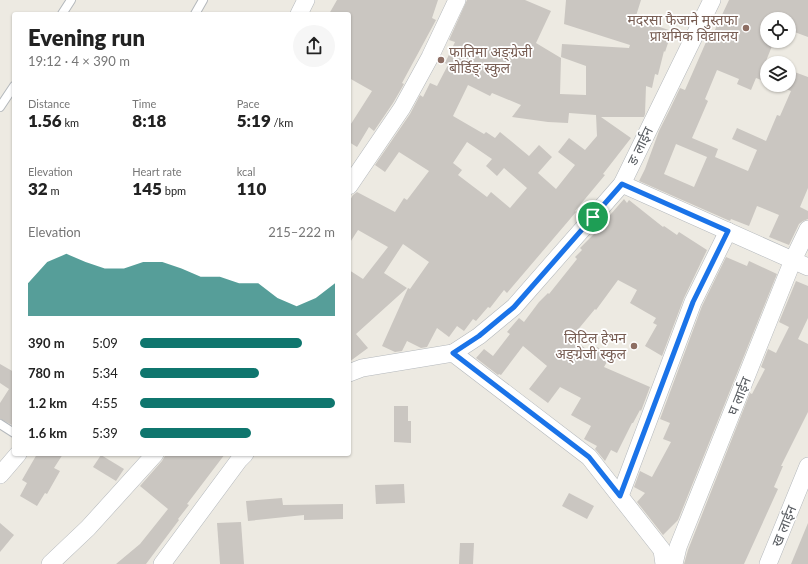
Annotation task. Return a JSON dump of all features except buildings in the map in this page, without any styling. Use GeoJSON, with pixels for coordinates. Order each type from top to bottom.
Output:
{"type":"FeatureCollection","features":[{"type":"Feature","properties":{"kind":"street"},"geometry":{"type":"LineString","coordinates":[[300,12],[306,0]]}},
{"type":"Feature","properties":{"kind":"street"},"geometry":{"type":"LineString","coordinates":[[351,183],[402,108],[433,50],[457,0]]}},
{"type":"Feature","properties":{"kind":"street","name":"ङ लाईन"},"geometry":{"type":"LineString","coordinates":[[453,353],[479,336],[514,307],[622,184],[712,0]]}},
{"type":"Feature","properties":{"kind":"street"},"geometry":{"type":"LineString","coordinates":[[622,184],[801,263]]}},
{"type":"Feature","properties":{"kind":"street","name":"घ लाईन"},"geometry":{"type":"LineString","coordinates":[[674,564],[678,547],[801,263],[808,229]]}},
{"type":"Feature","properties":{"kind":"street"},"geometry":{"type":"LineString","coordinates":[[620,496],[693,302],[728,231]]}},
{"type":"Feature","properties":{"kind":"street"},"geometry":{"type":"LineString","coordinates":[[351,372],[362,368],[453,353],[589,457],[662,550],[664,564]]}},
{"type":"Feature","properties":{"kind":"street"},"geometry":{"type":"LineString","coordinates":[[0,475],[16,456]]}},
{"type":"Feature","properties":{"kind":"street"},"geometry":{"type":"LineString","coordinates":[[50,564],[88,528],[152,456]]}},
{"type":"Feature","properties":{"kind":"street"},"geometry":{"type":"LineString","coordinates":[[162,564],[243,456]]}},
{"type":"Feature","properties":{"kind":"street","name":"ख लाईन"},"geometry":{"type":"LineString","coordinates":[[768,564],[808,466]]}},
{"type":"Feature","properties":{"kind":"lane"},"geometry":{"type":"LineString","coordinates":[[63,12],[71,0]]}},
{"type":"Feature","properties":{"kind":"lane"},"geometry":{"type":"LineString","coordinates":[[196,12],[203,0]]}},
{"type":"Feature","properties":{"kind":"lane"},"geometry":{"type":"LineString","coordinates":[[0,107],[12,89]]}},
{"type":"Feature","properties":{"kind":"lane"},"geometry":{"type":"LineString","coordinates":[[0,424],[12,432]]}},
{"type":"Feature","properties":{"kind":"place","name":"मदरसा फैजाने मुस्तफा प्राथमिक विद्यालय"},"geometry":{"type":"Point","coordinates":[746,28]}},
{"type":"Feature","properties":{"kind":"place","name":"फातिमा अङ्‍ग्रेजी बोर्डिङ् स्कुल"},"geometry":{"type":"Point","coordinates":[441,60]}},
{"type":"Feature","properties":{"kind":"place","name":"लिटिल हेभन अङ्‍ग्रेजी स्कुल"},"geometry":{"type":"Point","coordinates":[634,346]}},
{"type":"Feature","properties":{"kind":"route"},"geometry":{"type":"LineString","coordinates":[[622,184],[728,231],[693,302],[620,496],[589,457],[453,353],[479,336],[514,307],[593,217],[622,184]]}}]}
